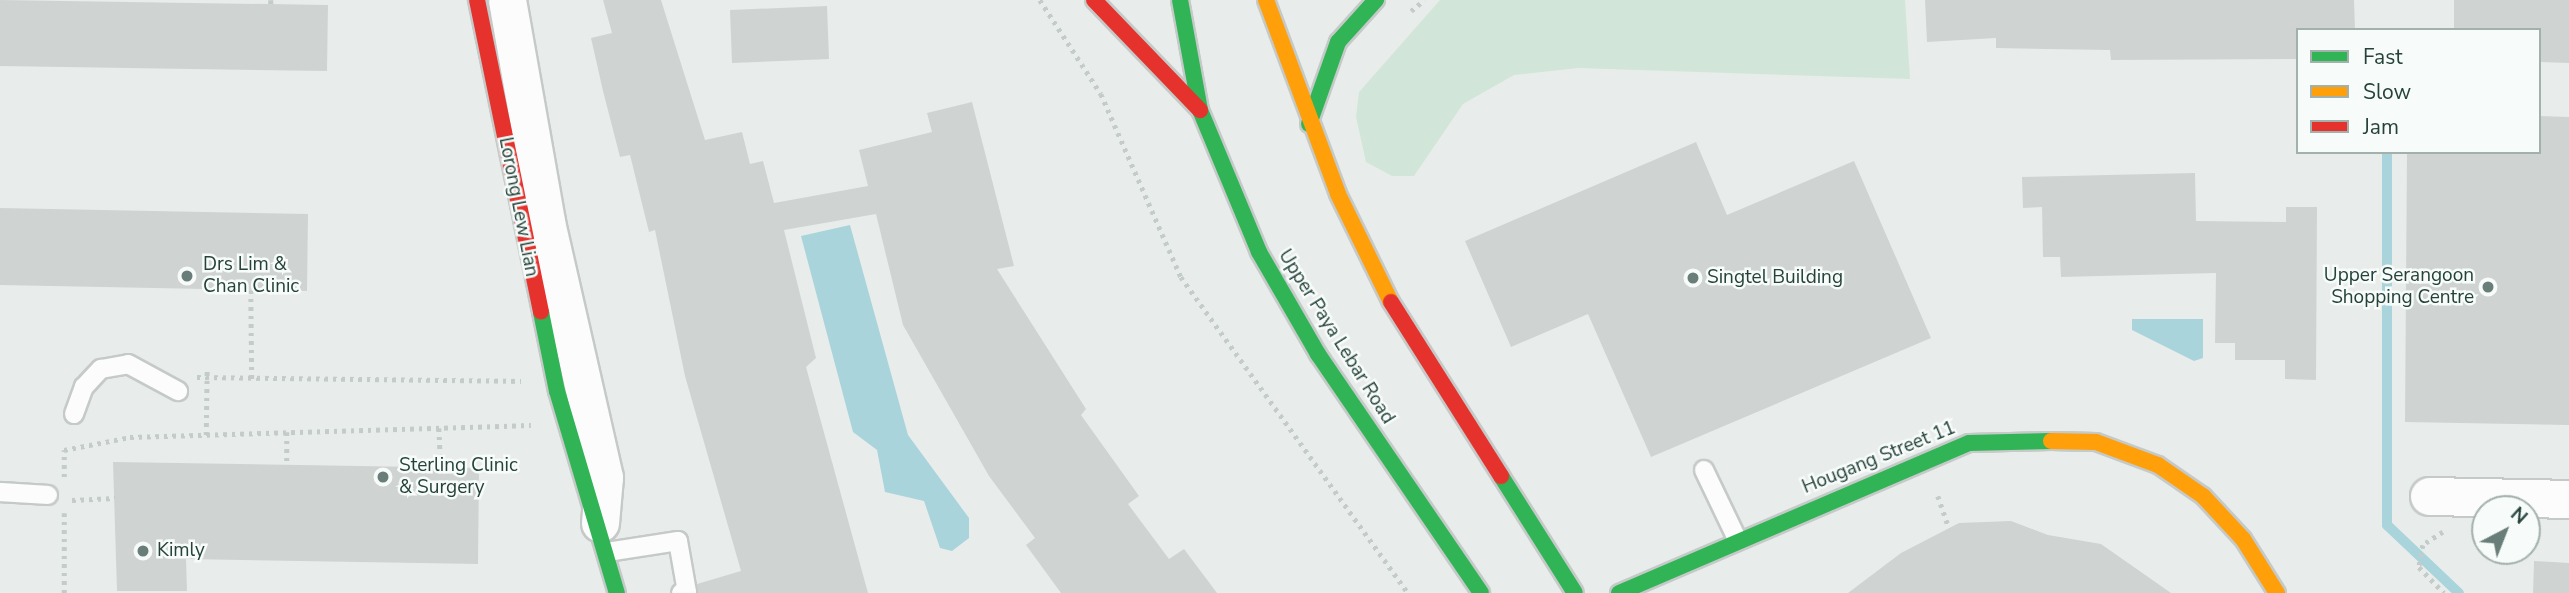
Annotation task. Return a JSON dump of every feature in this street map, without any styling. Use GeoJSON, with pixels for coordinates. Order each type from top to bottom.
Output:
{"type":"FeatureCollection","features":[{"type":"Feature","properties":{"kind":"main road","name":"Lorong Lew Lian"},"geometry":{"type":"LineString","coordinates":[[477,0],[551,419],[604,538],[617,593]]}},
{"type":"Feature","properties":{"kind":"main road"},"geometry":{"type":"LineString","coordinates":[[1094,0],[1200,110]]}},
{"type":"Feature","properties":{"kind":"main road","name":"Upper Paya Lebar Road"},"geometry":{"type":"LineString","coordinates":[[1180,0],[1200,110],[1259,252],[1318,354],[1481,593]]}},
{"type":"Feature","properties":{"kind":"main road"},"geometry":{"type":"LineString","coordinates":[[1266,0],[1309,124],[1393,306],[1575,593]]}},
{"type":"Feature","properties":{"kind":"main road"},"geometry":{"type":"LineString","coordinates":[[1309,124],[1338,42],[1376,0]]}},
{"type":"Feature","properties":{"kind":"main road","name":"Hougang Street 11"},"geometry":{"type":"LineString","coordinates":[[1619,593],[1737,539],[1969,443],[2096,442],[2158,465],[2203,496],[2243,539],[2277,593]]}},
{"type":"Feature","properties":{"kind":"street","name":"Lorong Lew Lian"},"geometry":{"type":"LineString","coordinates":[[508,0],[570,383],[569,408],[551,419]]}},
{"type":"Feature","properties":{"kind":"street","name":"Lorong Lew Lian"},"geometry":{"type":"LineString","coordinates":[[546,222],[604,477],[604,538]]}},
{"type":"Feature","properties":{"kind":"street"},"geometry":{"type":"LineString","coordinates":[[2429,496],[2569,499]]}},
{"type":"Feature","properties":{"kind":"lane"},"geometry":{"type":"LineString","coordinates":[[74,414],[83,387],[101,369],[128,364],[183,384]]}},
{"type":"Feature","properties":{"kind":"lane"},"geometry":{"type":"LineString","coordinates":[[1704,470],[1737,539]]}},
{"type":"Feature","properties":{"kind":"lane"},"geometry":{"type":"LineString","coordinates":[[0,492],[56,497]]}},
{"type":"Feature","properties":{"kind":"lane"},"geometry":{"type":"LineString","coordinates":[[604,538],[678,541],[687,592],[681,593]]}},
{"type":"Feature","properties":{"kind":"path"},"geometry":{"type":"LineString","coordinates":[[1040,0],[1101,94],[1181,277],[1407,593]]}},
{"type":"Feature","properties":{"kind":"path"},"geometry":{"type":"LineString","coordinates":[[1404,19],[1424,0]]}},
{"type":"Feature","properties":{"kind":"path"},"geometry":{"type":"LineString","coordinates":[[251,290],[252,380]]}},
{"type":"Feature","properties":{"kind":"path"},"geometry":{"type":"LineString","coordinates":[[206,435],[207,367]]}},
{"type":"Feature","properties":{"kind":"path"},"geometry":{"type":"LineString","coordinates":[[183,384],[207,377],[252,380],[528,381]]}},
{"type":"Feature","properties":{"kind":"path"},"geometry":{"type":"LineString","coordinates":[[130,437],[439,428],[551,419]]}},
{"type":"Feature","properties":{"kind":"path"},"geometry":{"type":"LineString","coordinates":[[439,428],[441,468]]}},
{"type":"Feature","properties":{"kind":"path"},"geometry":{"type":"LineString","coordinates":[[287,432],[287,465]]}},
{"type":"Feature","properties":{"kind":"path"},"geometry":{"type":"LineString","coordinates":[[56,497],[115,498]]}},
{"type":"Feature","properties":{"kind":"path"},"geometry":{"type":"LineString","coordinates":[[1939,501],[1949,528]]}},
{"type":"Feature","properties":{"kind":"path"},"geometry":{"type":"LineString","coordinates":[[2444,593],[2419,567],[2423,545],[2445,530]]}},
{"type":"Feature","properties":{"kind":"green space"},"geometry":{"type":"Polygon","coordinates":[[[1440,0],[1905,0],[1910,79],[1578,68],[1514,75],[1463,104],[1414,176],[1392,176],[1366,162],[1356,117],[1359,92],[1440,0]]]}},
{"type":"Feature","properties":{"kind":"water"},"geometry":{"type":"Polygon","coordinates":[[[850,225],[908,435],[969,518],[969,538],[952,551],[940,548],[924,501],[885,492],[877,450],[853,432],[801,236],[850,225]]]}},
{"type":"Feature","properties":{"kind":"water"},"geometry":{"type":"Polygon","coordinates":[[[2132,319],[2203,319],[2203,358],[2194,361],[2132,330],[2132,319]]]}},
{"type":"Feature","properties":{"kind":"building"},"geometry":{"type":"Polygon","coordinates":[[[0,0],[328,5],[327,71],[0,66],[0,0]]]}},
{"type":"Feature","properties":{"kind":"building"},"geometry":{"type":"Polygon","coordinates":[[[603,0],[661,0],[705,140],[742,132],[750,164],[763,161],[774,203],[868,186],[859,150],[932,132],[927,113],[972,102],[1014,266],[997,269],[1086,409],[1081,415],[1139,496],[1128,504],[1169,559],[1184,549],[1217,593],[1061,593],[1026,545],[1035,538],[989,476],[903,325],[876,214],[784,230],[816,358],[806,367],[868,593],[698,593],[697,584],[741,571],[685,376],[655,230],[649,232],[630,155],[620,157],[603,91],[591,38],[612,33],[603,0]]]}},
{"type":"Feature","properties":{"kind":"building"},"geometry":{"type":"Polygon","coordinates":[[[1925,0],[2354,0],[2355,28],[2296,28],[2296,59],[2111,60],[2110,50],[1996,48],[1996,38],[1927,42],[1925,0]]]}},
{"type":"Feature","properties":{"kind":"building"},"geometry":{"type":"Polygon","coordinates":[[[2454,0],[2569,0],[2569,63],[2541,62],[2541,28],[2454,28],[2454,0]]]}},
{"type":"Feature","properties":{"kind":"building"},"geometry":{"type":"Polygon","coordinates":[[[827,6],[829,59],[732,63],[730,10],[827,6]]]}},
{"type":"Feature","properties":{"kind":"building","name":"Upper Serangoon Shopping Centre"},"geometry":{"type":"Polygon","coordinates":[[[2541,116],[2569,117],[2569,425],[2405,422],[2407,154],[2541,154],[2541,116]]]}},
{"type":"Feature","properties":{"kind":"building","name":"Singtel Building"},"geometry":{"type":"Polygon","coordinates":[[[1696,142],[1727,215],[1854,161],[1931,338],[1651,457],[1588,314],[1511,347],[1465,241],[1696,142]]]}},
{"type":"Feature","properties":{"kind":"building"},"geometry":{"type":"Polygon","coordinates":[[[2195,173],[2196,221],[2286,222],[2286,207],[2317,207],[2316,380],[2285,379],[2285,360],[2235,360],[2235,343],[2215,343],[2216,273],[2061,277],[2060,257],[2043,257],[2042,207],[2023,208],[2022,177],[2195,173]]]}},
{"type":"Feature","properties":{"kind":"building"},"geometry":{"type":"Polygon","coordinates":[[[0,208],[308,214],[307,291],[0,285],[0,208]]]}},
{"type":"Feature","properties":{"kind":"building"},"geometry":{"type":"Polygon","coordinates":[[[113,462],[479,468],[478,564],[186,559],[187,591],[117,591],[113,462]]]}},
{"type":"Feature","properties":{"kind":"building"},"geometry":{"type":"Polygon","coordinates":[[[2011,521],[2048,535],[2101,544],[2171,593],[1848,593],[1901,553],[1959,523],[2011,521]]]}},
{"type":"Feature","properties":{"kind":"building"},"geometry":{"type":"Polygon","coordinates":[[[2541,561],[2569,563],[2569,593],[2533,593],[2534,565],[2541,565],[2541,561]]]}},
{"type":"Feature","properties":{"kind":"waterway"},"geometry":{"type":"LineString","coordinates":[[2387,154],[2387,525],[2459,593]]}},
{"type":"Feature","properties":{"kind":"traffic: fast"},"geometry":{"type":"LineString","coordinates":[[1180,0],[1200,110],[1259,252],[1318,354],[1481,593]]}},
{"type":"Feature","properties":{"kind":"traffic: fast"},"geometry":{"type":"LineString","coordinates":[[1309,124],[1338,42],[1376,0]]}},
{"type":"Feature","properties":{"kind":"traffic: fast"},"geometry":{"type":"LineString","coordinates":[[541,312],[557,391],[617,593]]}},
{"type":"Feature","properties":{"kind":"traffic: fast"},"geometry":{"type":"LineString","coordinates":[[1619,593],[1969,443],[2051,441]]}},
{"type":"Feature","properties":{"kind":"traffic: fast"},"geometry":{"type":"LineString","coordinates":[[1501,476],[1575,593]]}},
{"type":"Feature","properties":{"kind":"traffic: slow"},"geometry":{"type":"LineString","coordinates":[[1266,0],[1338,194],[1391,302]]}},
{"type":"Feature","properties":{"kind":"traffic: slow"},"geometry":{"type":"LineString","coordinates":[[2051,441],[2096,442],[2158,465],[2203,496],[2243,539],[2277,593]]}},
{"type":"Feature","properties":{"kind":"traffic: jam"},"geometry":{"type":"LineString","coordinates":[[477,0],[541,312]]}},
{"type":"Feature","properties":{"kind":"traffic: jam"},"geometry":{"type":"LineString","coordinates":[[1094,0],[1200,110]]}},
{"type":"Feature","properties":{"kind":"traffic: jam"},"geometry":{"type":"LineString","coordinates":[[1391,302],[1501,476]]}},
{"type":"Feature","properties":{"kind":"place","name":"Drs Lim & Chan Clinic"},"geometry":{"type":"Point","coordinates":[187,276]}},
{"type":"Feature","properties":{"kind":"place","name":"Singtel Building"},"geometry":{"type":"Point","coordinates":[1693,278]}},
{"type":"Feature","properties":{"kind":"place","name":"Upper Serangoon Shopping Centre"},"geometry":{"type":"Point","coordinates":[2488,287]}},
{"type":"Feature","properties":{"kind":"place","name":"Sterling Clinic & Surgery"},"geometry":{"type":"Point","coordinates":[383,477]}},
{"type":"Feature","properties":{"kind":"place","name":"Kimly"},"geometry":{"type":"Point","coordinates":[143,551]}}]}
